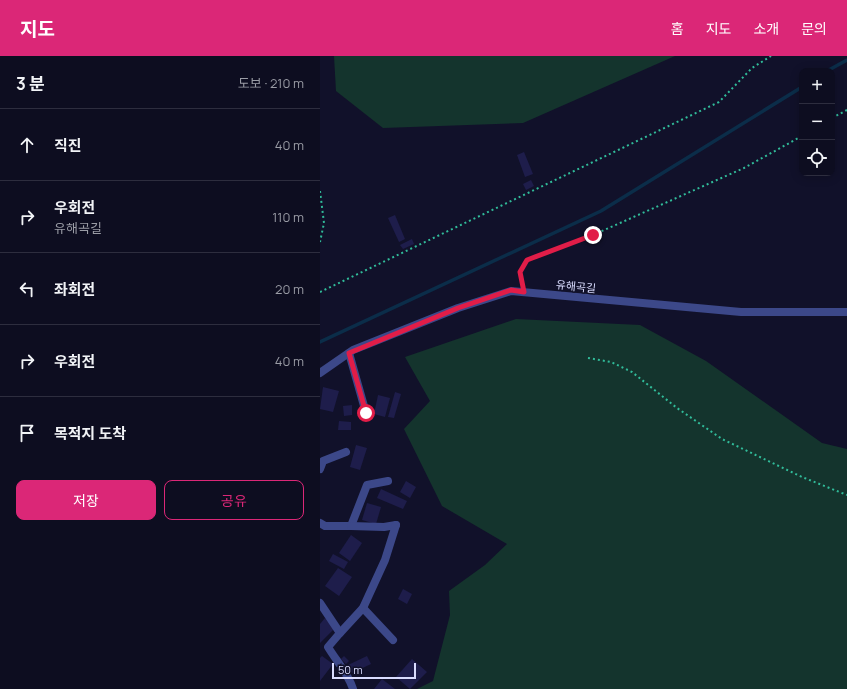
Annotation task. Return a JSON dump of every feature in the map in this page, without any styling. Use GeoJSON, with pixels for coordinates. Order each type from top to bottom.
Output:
{"type":"FeatureCollection","features":[{"type":"Feature","properties":{"kind":"street","name":"유해곡길"},"geometry":{"type":"LineString","coordinates":[[320,373],[349,353],[458,308],[511,290],[741,312],[847,312]]}},
{"type":"Feature","properties":{"kind":"street"},"geometry":{"type":"LineString","coordinates":[[349,353],[366,413]]}},
{"type":"Feature","properties":{"kind":"street"},"geometry":{"type":"LineString","coordinates":[[320,468],[323,461],[346,452]]}},
{"type":"Feature","properties":{"kind":"street"},"geometry":{"type":"LineString","coordinates":[[350,526],[367,485],[388,481]]}},
{"type":"Feature","properties":{"kind":"street"},"geometry":{"type":"LineString","coordinates":[[320,523],[325,526],[384,527],[396,525],[385,560],[363,608],[328,647],[337,663],[348,674],[353,689]]}},
{"type":"Feature","properties":{"kind":"street"},"geometry":{"type":"LineString","coordinates":[[320,604],[340,633]]}},
{"type":"Feature","properties":{"kind":"street"},"geometry":{"type":"LineString","coordinates":[[363,608],[393,640]]}},
{"type":"Feature","properties":{"kind":"path"},"geometry":{"type":"LineString","coordinates":[[320,292],[719,102],[752,68],[771,56]]}},
{"type":"Feature","properties":{"kind":"path"},"geometry":{"type":"LineString","coordinates":[[835,116],[847,110]]}},
{"type":"Feature","properties":{"kind":"path"},"geometry":{"type":"LineString","coordinates":[[524,292],[520,272],[527,260],[593,235],[744,168],[799,138]]}},
{"type":"Feature","properties":{"kind":"path"},"geometry":{"type":"LineString","coordinates":[[320,191],[324,223],[320,242]]}},
{"type":"Feature","properties":{"kind":"path"},"geometry":{"type":"LineString","coordinates":[[588,358],[611,362],[632,372],[677,408],[722,438],[802,477],[847,495]]}},
{"type":"Feature","properties":{"kind":"green space"},"geometry":{"type":"Polygon","coordinates":[[[334,56],[675,56],[523,123],[383,128],[336,91],[334,56]]]}},
{"type":"Feature","properties":{"kind":"green space"},"geometry":{"type":"Polygon","coordinates":[[[516,319],[640,325],[706,361],[822,443],[847,449],[847,689],[417,689],[433,681],[450,615],[449,591],[485,565],[507,544],[442,506],[404,429],[430,401],[405,357],[516,319]]]}},
{"type":"Feature","properties":{"kind":"building"},"geometry":{"type":"Polygon","coordinates":[[[524,152],[533,174],[525,177],[517,155],[524,152]]]}},
{"type":"Feature","properties":{"kind":"building"},"geometry":{"type":"Polygon","coordinates":[[[531,180],[534,186],[526,190],[523,184],[531,180]]]}},
{"type":"Feature","properties":{"kind":"building"},"geometry":{"type":"Polygon","coordinates":[[[395,215],[405,239],[399,242],[388,218],[395,215]]]}},
{"type":"Feature","properties":{"kind":"building"},"geometry":{"type":"Polygon","coordinates":[[[412,239],[414,244],[403,249],[400,245],[412,239]]]}},
{"type":"Feature","properties":{"kind":"building"},"geometry":{"type":"Polygon","coordinates":[[[323,387],[339,391],[333,412],[320,409],[323,387]]]}},
{"type":"Feature","properties":{"kind":"building"},"geometry":{"type":"Polygon","coordinates":[[[395,392],[401,394],[394,418],[388,417],[395,392]]]}},
{"type":"Feature","properties":{"kind":"building"},"geometry":{"type":"Polygon","coordinates":[[[378,395],[390,398],[385,417],[374,414],[378,395]]]}},
{"type":"Feature","properties":{"kind":"building"},"geometry":{"type":"Polygon","coordinates":[[[352,405],[352,415],[344,416],[343,406],[352,405]]]}},
{"type":"Feature","properties":{"kind":"building"},"geometry":{"type":"Polygon","coordinates":[[[339,421],[351,422],[351,430],[338,430],[339,421]]]}},
{"type":"Feature","properties":{"kind":"building"},"geometry":{"type":"Polygon","coordinates":[[[356,445],[367,448],[360,470],[350,467],[356,445]]]}},
{"type":"Feature","properties":{"kind":"building"},"geometry":{"type":"Polygon","coordinates":[[[406,481],[416,487],[410,498],[400,492],[406,481]]]}},
{"type":"Feature","properties":{"kind":"building"},"geometry":{"type":"Polygon","coordinates":[[[381,489],[407,501],[403,509],[377,498],[381,489]]]}},
{"type":"Feature","properties":{"kind":"building"},"geometry":{"type":"Polygon","coordinates":[[[367,503],[381,507],[376,524],[362,520],[367,503]]]}},
{"type":"Feature","properties":{"kind":"building"},"geometry":{"type":"Polygon","coordinates":[[[351,535],[362,543],[350,561],[339,553],[351,535]]]}},
{"type":"Feature","properties":{"kind":"building"},"geometry":{"type":"Polygon","coordinates":[[[333,554],[348,562],[344,569],[329,561],[333,554]]]}},
{"type":"Feature","properties":{"kind":"building"},"geometry":{"type":"Polygon","coordinates":[[[338,568],[352,577],[339,596],[325,586],[338,568]]]}},
{"type":"Feature","properties":{"kind":"building"},"geometry":{"type":"Polygon","coordinates":[[[403,589],[412,594],[407,604],[398,599],[403,589]]]}},
{"type":"Feature","properties":{"kind":"building"},"geometry":{"type":"Polygon","coordinates":[[[325,618],[334,629],[320,643],[320,624],[325,618]]]}},
{"type":"Feature","properties":{"kind":"building"},"geometry":{"type":"Polygon","coordinates":[[[322,656],[333,664],[320,681],[320,658],[322,656]]]}},
{"type":"Feature","properties":{"kind":"building"},"geometry":{"type":"Polygon","coordinates":[[[344,656],[349,661],[346,664],[341,659],[344,656]]]}},
{"type":"Feature","properties":{"kind":"building"},"geometry":{"type":"Polygon","coordinates":[[[367,656],[371,664],[352,673],[348,665],[367,656]]]}},
{"type":"Feature","properties":{"kind":"building"},"geometry":{"type":"Polygon","coordinates":[[[412,659],[427,672],[410,689],[396,677],[412,659]]]}},
{"type":"Feature","properties":{"kind":"building"},"geometry":{"type":"Polygon","coordinates":[[[382,679],[395,689],[374,689],[382,679]]]}},
{"type":"Feature","properties":{"kind":"waterway"},"geometry":{"type":"LineString","coordinates":[[832,68],[847,60]]}},
{"type":"Feature","properties":{"kind":"waterway"},"geometry":{"type":"LineString","coordinates":[[320,342],[601,211],[799,89]]}},
{"type":"Feature","properties":{"kind":"route"},"geometry":{"type":"LineString","coordinates":[[366,413],[349,353],[353,350],[458,308],[511,290],[524,292],[520,272],[527,260],[593,235]]}}]}
